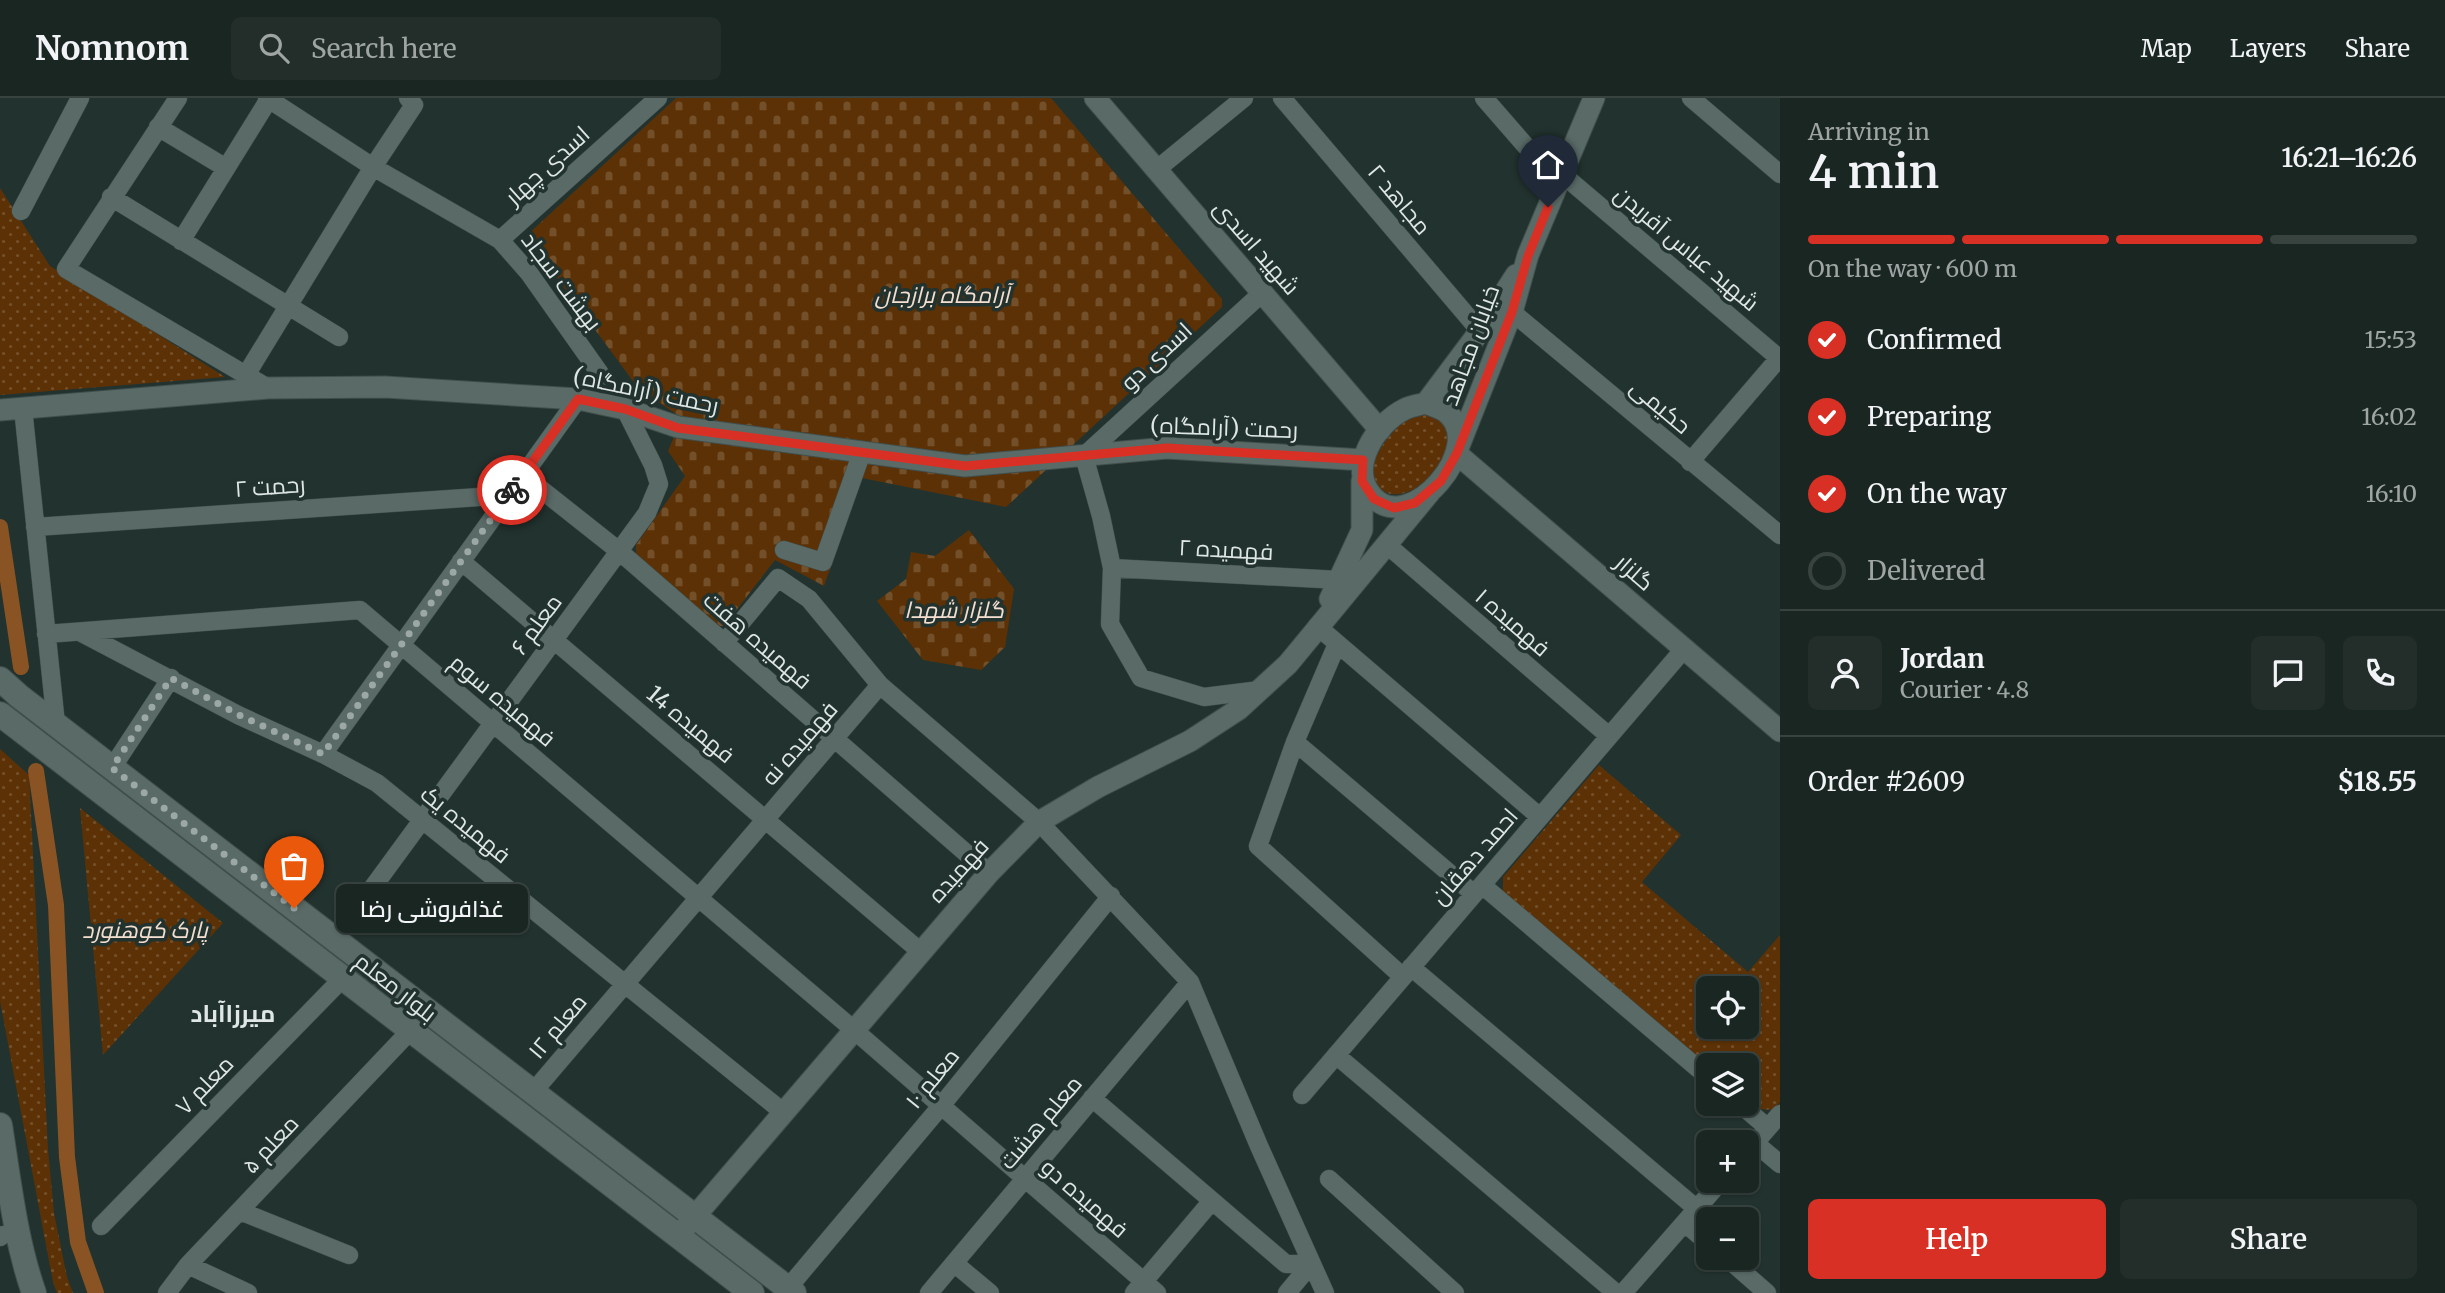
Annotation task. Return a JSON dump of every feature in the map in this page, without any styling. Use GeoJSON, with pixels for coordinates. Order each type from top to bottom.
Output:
{"type":"FeatureCollection","features":[{"type":"Feature","properties":{"kind":"main road","name":"بلوار معلم"},"geometry":{"type":"LineString","coordinates":[[0,679],[791,1291]]}},
{"type":"Feature","properties":{"kind":"main road","name":"بلوار معلم"},"geometry":{"type":"LineString","coordinates":[[5,721],[752,1293]]}},
{"type":"Feature","properties":{"kind":"main road"},"geometry":{"type":"LineString","coordinates":[[0,1125],[14,1215],[34,1293]]}},
{"type":"Feature","properties":{"kind":"main road"},"geometry":{"type":"LineString","coordinates":[[1,1231],[18,1293]]}},
{"type":"Feature","properties":{"kind":"street"},"geometry":{"type":"LineString","coordinates":[[22,211],[80,98]]}},
{"type":"Feature","properties":{"kind":"street"},"geometry":{"type":"LineString","coordinates":[[178,98],[66,269],[268,388]]}},
{"type":"Feature","properties":{"kind":"street"},"geometry":{"type":"LineString","coordinates":[[181,241],[268,98]]}},
{"type":"Feature","properties":{"kind":"street","name":"بهشت سجاد"},"geometry":{"type":"LineString","coordinates":[[268,98],[373,167],[500,240],[529,273],[625,409],[653,465],[659,484],[647,513],[619,551]]}},
{"type":"Feature","properties":{"kind":"street"},"geometry":{"type":"LineString","coordinates":[[246,375],[373,167],[414,106],[408,98]]}},
{"type":"Feature","properties":{"kind":"street","name":"اسدی چهار"},"geometry":{"type":"LineString","coordinates":[[500,240],[658,98]]}},
{"type":"Feature","properties":{"kind":"street","name":"شهید اسدی"},"geometry":{"type":"LineString","coordinates":[[1094,98],[1380,430]]}},
{"type":"Feature","properties":{"kind":"street"},"geometry":{"type":"LineString","coordinates":[[1156,170],[1244,98]]}},
{"type":"Feature","properties":{"kind":"street","name":"مجاهد ۲"},"geometry":{"type":"LineString","coordinates":[[1282,98],[1480,331]]}},
{"type":"Feature","properties":{"kind":"street","name":"خیابان مجاهد"},"geometry":{"type":"LineString","coordinates":[[1457,452],[1512,312],[1528,256],[1594,98]]}},
{"type":"Feature","properties":{"kind":"street"},"geometry":{"type":"LineString","coordinates":[[1691,98],[1780,174]]}},
{"type":"Feature","properties":{"kind":"street","name":"شهید عباس آفریدن"},"geometry":{"type":"LineString","coordinates":[[1486,99],[1560,178],[1780,358]]}},
{"type":"Feature","properties":{"kind":"street"},"geometry":{"type":"LineString","coordinates":[[158,127],[226,168]]}},
{"type":"Feature","properties":{"kind":"street"},"geometry":{"type":"LineString","coordinates":[[111,197],[339,337]]}},
{"type":"Feature","properties":{"kind":"street","name":"خیابان مجاهد"},"geometry":{"type":"LineString","coordinates":[[1426,403],[1480,331],[1528,256]]}},
{"type":"Feature","properties":{"kind":"street","name":"اسدی دو"},"geometry":{"type":"LineString","coordinates":[[1084,456],[1262,293]]}},
{"type":"Feature","properties":{"kind":"street","name":"حکیمی"},"geometry":{"type":"LineString","coordinates":[[1512,312],[1780,535]]}},
{"type":"Feature","properties":{"kind":"street"},"geometry":{"type":"LineString","coordinates":[[1690,462],[1780,358]]}},
{"type":"Feature","properties":{"kind":"street","name":"رحمت (آرامگاه)"},"geometry":{"type":"LineString","coordinates":[[0,410],[268,388],[385,387],[578,399],[625,409],[678,428],[965,466],[1167,448],[1362,470]]}},
{"type":"Feature","properties":{"kind":"street"},"geometry":{"type":"LineString","coordinates":[[323,754],[578,399]]}},
{"type":"Feature","properties":{"kind":"street"},"geometry":{"type":"LineString","coordinates":[[1426,403],[1446,412],[1458,430],[1457,452],[1445,474],[1317,626],[1362,530],[1362,470],[1380,430],[1406,408],[1426,403]]}},
{"type":"Feature","properties":{"kind":"street"},"geometry":{"type":"LineString","coordinates":[[23,408],[56,724]]}},
{"type":"Feature","properties":{"kind":"street"},"geometry":{"type":"LineString","coordinates":[[784,550],[823,562],[862,452]]}},
{"type":"Feature","properties":{"kind":"street","name":"گلزار"},"geometry":{"type":"LineString","coordinates":[[1457,452],[1780,731]]}},
{"type":"Feature","properties":{"kind":"street"},"geometry":{"type":"LineString","coordinates":[[1084,456],[1112,568],[1110,624],[1141,678],[1204,697],[1260,690]]}},
{"type":"Feature","properties":{"kind":"street"},"geometry":{"type":"LineString","coordinates":[[1362,470],[1374,499],[1394,508],[1415,503],[1430,492]]}},
{"type":"Feature","properties":{"kind":"street","name":"فهمیده هفت"},"geometry":{"type":"LineString","coordinates":[[523,475],[619,551],[989,873]]}},
{"type":"Feature","properties":{"kind":"street","name":"رحمت ۲"},"geometry":{"type":"LineString","coordinates":[[35,527],[509,495]]}},
{"type":"Feature","properties":{"kind":"street","name":"فهمیده ۱"},"geometry":{"type":"LineString","coordinates":[[1386,544],[1609,736]]}},
{"type":"Feature","properties":{"kind":"street","name":"معلم ۶"},"geometry":{"type":"LineString","coordinates":[[335,939],[619,551]]}},
{"type":"Feature","properties":{"kind":"street","name":"فهمیده 14"},"geometry":{"type":"LineString","coordinates":[[461,561],[921,952]]}},
{"type":"Feature","properties":{"kind":"street","name":"فهمیده ۲"},"geometry":{"type":"LineString","coordinates":[[1112,568],[1339,580]]}},
{"type":"Feature","properties":{"kind":"street"},"geometry":{"type":"LineString","coordinates":[[724,643],[778,578],[809,599],[880,685],[1039,822],[1111,896],[1190,982],[1325,1293]]}},
{"type":"Feature","properties":{"kind":"street","name":"فهمیده سوم"},"geometry":{"type":"LineString","coordinates":[[46,634],[359,610],[854,1030]]}},
{"type":"Feature","properties":{"kind":"street"},"geometry":{"type":"LineString","coordinates":[[1317,626],[1540,817]]}},
{"type":"Feature","properties":{"kind":"street","name":"فهمیده"},"geometry":{"type":"LineString","coordinates":[[678,1236],[989,873],[1039,822],[1190,741],[1239,709],[1288,664],[1317,626]]}},
{"type":"Feature","properties":{"kind":"street","name":"فهمیده یک"},"geometry":{"type":"LineString","coordinates":[[80,632],[377,783],[420,823],[621,988],[783,1112]]}},
{"type":"Feature","properties":{"kind":"street"},"geometry":{"type":"LineString","coordinates":[[1337,644],[1295,742],[1258,846],[1691,1216],[1696,1224]]}},
{"type":"Feature","properties":{"kind":"street","name":"احمد دهقان"},"geometry":{"type":"LineString","coordinates":[[1302,1095],[1684,649]]}},
{"type":"Feature","properties":{"kind":"street"},"geometry":{"type":"LineString","coordinates":[[112,768],[171,678]]}},
{"type":"Feature","properties":{"kind":"street","name":"فهمیده نه"},"geometry":{"type":"LineString","coordinates":[[621,988],[880,685]]}},
{"type":"Feature","properties":{"kind":"street"},"geometry":{"type":"LineString","coordinates":[[1295,742],[1696,1067]]}},
{"type":"Feature","properties":{"kind":"street","name":"معلم ۱۰"},"geometry":{"type":"LineString","coordinates":[[791,1291],[1111,896]]}},
{"type":"Feature","properties":{"kind":"street","name":"معلم ۷"},"geometry":{"type":"LineString","coordinates":[[101,1226],[343,978]]}},
{"type":"Feature","properties":{"kind":"street","name":"معلم هشت"},"geometry":{"type":"LineString","coordinates":[[929,1293],[1190,982]]}},
{"type":"Feature","properties":{"kind":"street","name":"معلم ۱۲"},"geometry":{"type":"LineString","coordinates":[[533,1092],[621,988]]}},
{"type":"Feature","properties":{"kind":"street","name":"معلم ۵"},"geometry":{"type":"LineString","coordinates":[[167,1293],[188,1265],[411,1030]]}},
{"type":"Feature","properties":{"kind":"street","name":"فهمیده دو"},"geometry":{"type":"LineString","coordinates":[[854,1030],[1025,1178],[1145,1289]]}},
{"type":"Feature","properties":{"kind":"street"},"geometry":{"type":"LineString","coordinates":[[1336,1055],[1616,1293]]}},
{"type":"Feature","properties":{"kind":"street"},"geometry":{"type":"LineString","coordinates":[[1092,1098],[1286,1264],[1311,1264]]}},
{"type":"Feature","properties":{"kind":"street"},"geometry":{"type":"LineString","coordinates":[[1759,1139],[1774,1121]]}},
{"type":"Feature","properties":{"kind":"street"},"geometry":{"type":"LineString","coordinates":[[1759,1152],[1780,1164]]}},
{"type":"Feature","properties":{"kind":"street"},"geometry":{"type":"LineString","coordinates":[[1329,1179],[1455,1293]]}},
{"type":"Feature","properties":{"kind":"street"},"geometry":{"type":"LineString","coordinates":[[1623,1293],[1711,1193]]}},
{"type":"Feature","properties":{"kind":"street"},"geometry":{"type":"LineString","coordinates":[[1145,1289],[1212,1202]]}},
{"type":"Feature","properties":{"kind":"street"},"geometry":{"type":"LineString","coordinates":[[240,1211],[349,1255]]}},
{"type":"Feature","properties":{"kind":"street"},"geometry":{"type":"LineString","coordinates":[[954,1262],[990,1293]]}},
{"type":"Feature","properties":{"kind":"street"},"geometry":{"type":"LineString","coordinates":[[1287,1293],[1311,1264]]}},
{"type":"Feature","properties":{"kind":"street"},"geometry":{"type":"LineString","coordinates":[[188,1265],[248,1293]]}},
{"type":"Feature","properties":{"kind":"street"},"geometry":{"type":"LineString","coordinates":[[1741,1270],[1767,1293]]}},
{"type":"Feature","properties":{"kind":"green space","name":"آرامگاه برازجان"},"geometry":{"type":"Polygon","coordinates":[[[676,98],[1051,98],[1222,299],[1222,307],[1006,507],[862,478],[824,586],[775,560],[724,626],[720,626],[636,555],[636,545],[685,476],[668,451],[682,418],[638,388],[526,236],[676,98]]]}},
{"type":"Feature","properties":{"kind":"green space"},"geometry":{"type":"Polygon","coordinates":[[[0,188],[50,266],[225,377],[0,395],[0,188]]]}},
{"type":"Feature","properties":{"kind":"green space"},"geometry":{"type":"Polygon","coordinates":[[[1425,415],[1440,421],[1446,432],[1447,445],[1442,458],[1434,472],[1410,491],[1397,494],[1385,492],[1376,485],[1373,476],[1378,454],[1401,424],[1425,415]]]}},
{"type":"Feature","properties":{"kind":"green space","name":"گلزار شهدا"},"geometry":{"type":"Polygon","coordinates":[[[969,530],[1014,589],[1005,647],[981,670],[923,660],[877,601],[906,579],[911,552],[935,556],[969,530]]]}},
{"type":"Feature","properties":{"kind":"green space"},"geometry":{"type":"Polygon","coordinates":[[[0,749],[29,775],[48,1149],[54,1213],[67,1277],[73,1293],[57,1293],[53,1282],[0,1001],[0,749]]]}},
{"type":"Feature","properties":{"kind":"green space"},"geometry":{"type":"Polygon","coordinates":[[[1599,765],[1681,835],[1642,882],[1748,972],[1780,935],[1780,1102],[1773,1110],[1759,1108],[1759,1053],[1696,1053],[1696,1056],[1503,892],[1503,877],[1599,765]]]}},
{"type":"Feature","properties":{"kind":"green space","name":"پارک کوهنورد"},"geometry":{"type":"Polygon","coordinates":[[[80,808],[223,923],[103,1055],[80,808]]]}},
{"type":"Feature","properties":{"kind":"waterway"},"geometry":{"type":"LineString","coordinates":[[0,527],[21,667]]}},
{"type":"Feature","properties":{"kind":"waterway"},"geometry":{"type":"LineString","coordinates":[[36,771],[56,905],[67,1157],[78,1242],[96,1293]]}},
{"type":"Feature","properties":{"kind":"way so far"},"geometry":{"type":"LineString","coordinates":[[294,908],[112,768],[171,678],[239,715],[323,754],[512,490]]}},
{"type":"Feature","properties":{"kind":"place","name":"غذافروشی رضا"},"geometry":{"type":"Point","coordinates":[294,908]}},
{"type":"Feature","properties":{"kind":"district","name":"میرزاآباد"},"geometry":{"type":"Point","coordinates":[233,1013]}},
{"type":"Feature","properties":{"kind":"route"},"geometry":{"type":"LineString","coordinates":[[512,490],[578,399],[625,409],[678,428],[965,466],[1167,448],[1363,460],[1362,481],[1374,499],[1394,508],[1415,503],[1441,481],[1457,453],[1512,312],[1528,256],[1548,207]]}}]}
